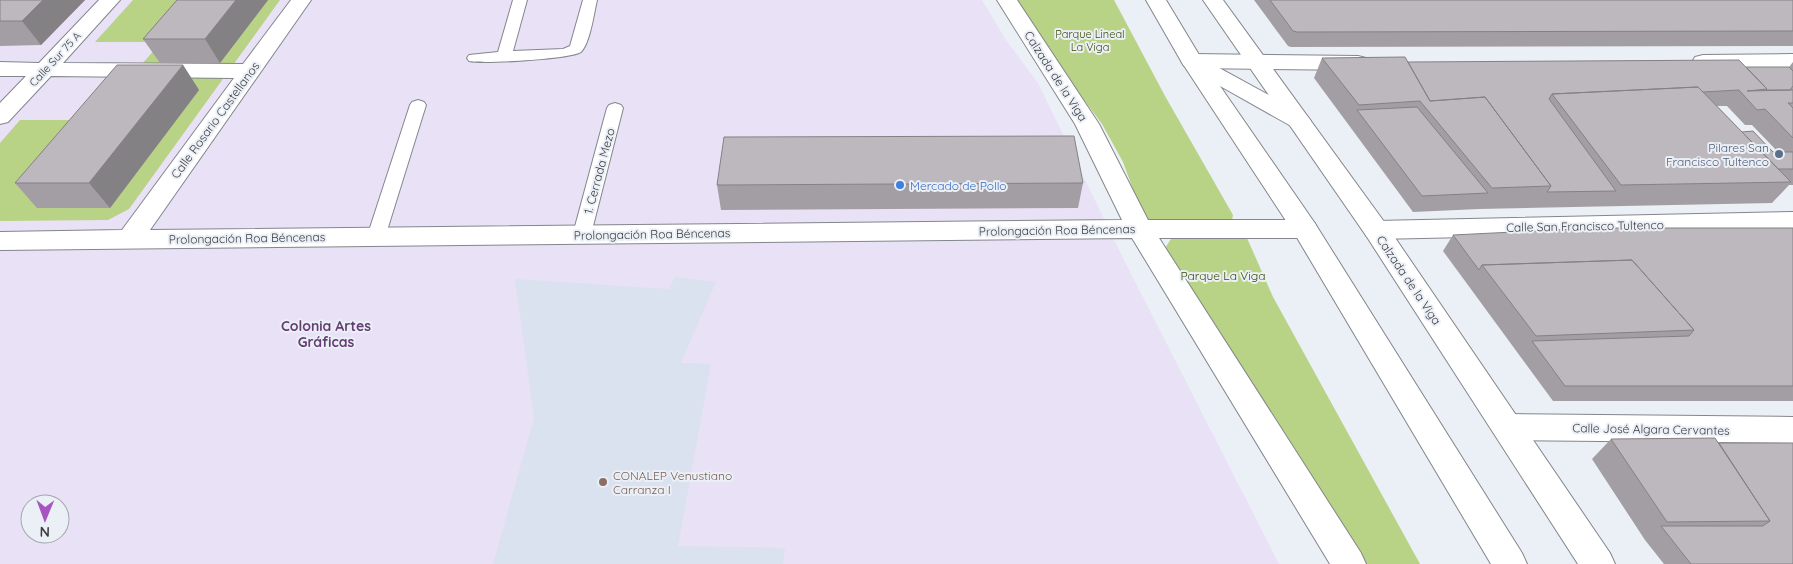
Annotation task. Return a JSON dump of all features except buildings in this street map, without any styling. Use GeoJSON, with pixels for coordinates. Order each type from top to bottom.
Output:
{"type":"FeatureCollection","features":[{"type":"Feature","properties":{"kind":"street","name":"Calle Sur 75 A"},"geometry":{"type":"LineString","coordinates":[[0,117],[110,0]]}},
{"type":"Feature","properties":{"kind":"street","name":"Calle Rosario Castellanos"},"geometry":{"type":"LineString","coordinates":[[129,240],[301,0]]}},
{"type":"Feature","properties":{"kind":"street","name":"Calzada de la Viga"},"geometry":{"type":"LineString","coordinates":[[1007,0],[1087,124],[1140,229],[1349,564]]}},
{"type":"Feature","properties":{"kind":"street"},"geometry":{"type":"LineString","coordinates":[[1156,0],[1192,61],[1305,229],[1510,564]]}},
{"type":"Feature","properties":{"kind":"street","name":"Calzada de la Viga"},"geometry":{"type":"LineString","coordinates":[[1213,0],[1376,230],[1598,564]]}},
{"type":"Feature","properties":{"kind":"street"},"geometry":{"type":"LineString","coordinates":[[1192,61],[1377,63]]}},
{"type":"Feature","properties":{"kind":"street"},"geometry":{"type":"LineString","coordinates":[[1192,61],[1299,121]]}},
{"type":"Feature","properties":{"kind":"street"},"geometry":{"type":"LineString","coordinates":[[1684,62],[1793,61]]}},
{"type":"Feature","properties":{"kind":"street"},"geometry":{"type":"LineString","coordinates":[[0,69],[250,71]]}},
{"type":"Feature","properties":{"kind":"street","name":"Calle San Francisco Tultenco"},"geometry":{"type":"LineString","coordinates":[[1376,230],[1793,221]]}},
{"type":"Feature","properties":{"kind":"street","name":"Prolongación Roa Béncenas"},"geometry":{"type":"LineString","coordinates":[[0,241],[582,234],[1305,229]]}},
{"type":"Feature","properties":{"kind":"street","name":"Calle José Algara Cervantes"},"geometry":{"type":"LineString","coordinates":[[1508,427],[1793,430]]}},
{"type":"Feature","properties":{"kind":"lane"},"geometry":{"type":"LineString","coordinates":[[504,57],[520,0]]}},
{"type":"Feature","properties":{"kind":"lane"},"geometry":{"type":"LineString","coordinates":[[474,58],[556,55],[575,49],[579,43],[590,0]]}},
{"type":"Feature","properties":{"kind":"lane"},"geometry":{"type":"LineString","coordinates":[[376,237],[418,105]]}},
{"type":"Feature","properties":{"kind":"lane","name":"1. Cerrada Mezo"},"geometry":{"type":"LineString","coordinates":[[582,234],[616,108]]}},
{"type":"Feature","properties":{"kind":"shaded area"},"geometry":{"type":"Polygon","coordinates":[[[0,0],[982,0],[1006,40],[1038,83],[1125,262],[1279,564],[0,564],[0,0]]]}},
{"type":"Feature","properties":{"kind":"shaded area","name":"CONALEP Venustiano Carranza I"},"geometry":{"type":"Polygon","coordinates":[[[675,277],[716,282],[681,363],[711,364],[678,546],[785,548],[783,564],[493,564],[534,418],[515,279],[669,289],[675,277]]]}},
{"type":"Feature","properties":{"kind":"green space"},"geometry":{"type":"Polygon","coordinates":[[[133,0],[280,0],[129,209],[108,220],[0,221],[0,143],[20,120],[94,120],[161,42],[95,42],[133,0]]]}},
{"type":"Feature","properties":{"kind":"green space","name":"Parque Lineal La Viga"},"geometry":{"type":"Polygon","coordinates":[[[1014,0],[1114,0],[1165,96],[1233,215],[1232,220],[1150,221],[1143,217],[1123,162],[1102,124],[1052,57],[1014,0]]]}},
{"type":"Feature","properties":{"kind":"green space","name":"Parque La Viga"},"geometry":{"type":"Polygon","coordinates":[[[1173,236],[1247,238],[1273,297],[1420,564],[1362,564],[1163,251],[1173,236]]]}},
{"type":"Feature","properties":{"kind":"place","name":"Pilares San Francisco Tultenco"},"geometry":{"type":"Point","coordinates":[1779,154]}},
{"type":"Feature","properties":{"kind":"place","name":"Mercado de Pollo"},"geometry":{"type":"Point","coordinates":[900,185]}},
{"type":"Feature","properties":{"kind":"place","name":"CONALEP Venustiano Carranza I"},"geometry":{"type":"Point","coordinates":[603,482]}},
{"type":"Feature","properties":{"kind":"district","name":"Colonia Artes Gráficas"},"geometry":{"type":"Point","coordinates":[326,334]}}]}
